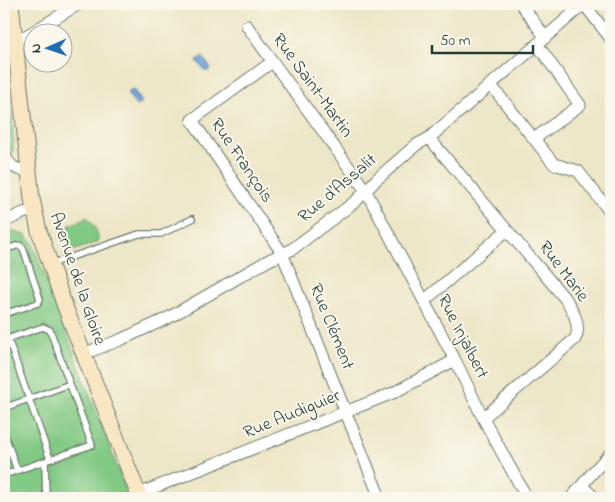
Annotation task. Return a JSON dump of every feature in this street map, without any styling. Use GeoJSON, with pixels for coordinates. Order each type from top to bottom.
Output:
{"type":"FeatureCollection","features":[{"type":"Feature","properties":{"kind":"street","name":"Avenue de la Gloire"},"geometry":{"type":"LineString","coordinates":[[11,4],[29,170],[38,231],[83,354],[139,496]]}},
{"type":"Feature","properties":{"kind":"street"},"geometry":{"type":"LineString","coordinates":[[16,38],[24,37],[79,4]]}},
{"type":"Feature","properties":{"kind":"street"},"geometry":{"type":"LineString","coordinates":[[521,4],[580,105],[534,139]]}},
{"type":"Feature","properties":{"kind":"street"},"geometry":{"type":"LineString","coordinates":[[584,4],[611,39]]}},
{"type":"Feature","properties":{"kind":"street","name":"Rue d'Assalit"},"geometry":{"type":"LineString","coordinates":[[83,354],[120,340],[168,318],[291,250],[356,201],[416,145],[429,138],[584,4]]}},
{"type":"Feature","properties":{"kind":"street","name":"Rue Saint-Martin"},"geometry":{"type":"LineString","coordinates":[[247,26],[366,191]]}},
{"type":"Feature","properties":{"kind":"street","name":"Rue François"},"geometry":{"type":"LineString","coordinates":[[272,62],[192,120],[282,254]]}},
{"type":"Feature","properties":{"kind":"street"},"geometry":{"type":"LineString","coordinates":[[490,84],[554,164],[578,171],[611,212]]}},
{"type":"Feature","properties":{"kind":"street","name":"Rue Marie"},"geometry":{"type":"LineString","coordinates":[[429,138],[567,301],[577,322],[578,335],[575,339],[483,418]]}},
{"type":"Feature","properties":{"kind":"street"},"geometry":{"type":"LineString","coordinates":[[4,155],[17,170],[29,170]]}},
{"type":"Feature","properties":{"kind":"street","name":"Rue Injalbert"},"geometry":{"type":"LineString","coordinates":[[366,191],[455,360],[483,418],[527,498]]}},
{"type":"Feature","properties":{"kind":"street"},"geometry":{"type":"LineString","coordinates":[[4,222],[34,210]]}},
{"type":"Feature","properties":{"kind":"street"},"geometry":{"type":"LineString","coordinates":[[424,301],[507,230]]}},
{"type":"Feature","properties":{"kind":"street","name":"Rue Clément"},"geometry":{"type":"LineString","coordinates":[[282,254],[380,498]]}},
{"type":"Feature","properties":{"kind":"street","name":"Rue Audiguier"},"geometry":{"type":"LineString","coordinates":[[139,496],[393,393],[455,360]]}},
{"type":"Feature","properties":{"kind":"street"},"geometry":{"type":"LineString","coordinates":[[571,498],[611,454]]}},
{"type":"Feature","properties":{"kind":"street"},"geometry":{"type":"LineString","coordinates":[[582,486],[595,498]]}},
{"type":"Feature","properties":{"kind":"lane"},"geometry":{"type":"LineString","coordinates":[[50,265],[139,234],[161,234],[192,219]]}},
{"type":"Feature","properties":{"kind":"lane"},"geometry":{"type":"LineString","coordinates":[[4,250],[19,245],[23,248],[40,299],[38,303],[4,314]]}},
{"type":"Feature","properties":{"kind":"lane"},"geometry":{"type":"LineString","coordinates":[[4,475],[17,470],[47,460],[92,445],[50,330],[43,327],[6,340],[29,399],[47,460],[46,498]]}},
{"type":"Feature","properties":{"kind":"lane"},"geometry":{"type":"LineString","coordinates":[[4,408],[70,384]]}},
{"type":"Feature","properties":{"kind":"lane"},"geometry":{"type":"LineString","coordinates":[[4,433],[17,470]]}},
{"type":"Feature","properties":{"kind":"green space"},"geometry":{"type":"Polygon","coordinates":[[[4,66],[7,69],[14,142],[12,156],[4,144],[4,66]]]}},
{"type":"Feature","properties":{"kind":"green space"},"geometry":{"type":"Polygon","coordinates":[[[87,217],[97,232],[98,242],[73,251],[64,228],[87,217]]]}},
{"type":"Feature","properties":{"kind":"green space"},"geometry":{"type":"Polygon","coordinates":[[[4,229],[26,235],[32,242],[129,498],[4,498],[4,229]]]}},
{"type":"Feature","properties":{"kind":"water"},"geometry":{"type":"Polygon","coordinates":[[[203,57],[211,69],[206,72],[197,61],[203,57]]]}},
{"type":"Feature","properties":{"kind":"water"},"geometry":{"type":"Polygon","coordinates":[[[133,89],[142,102],[136,106],[127,93],[133,89]]]}}]}
